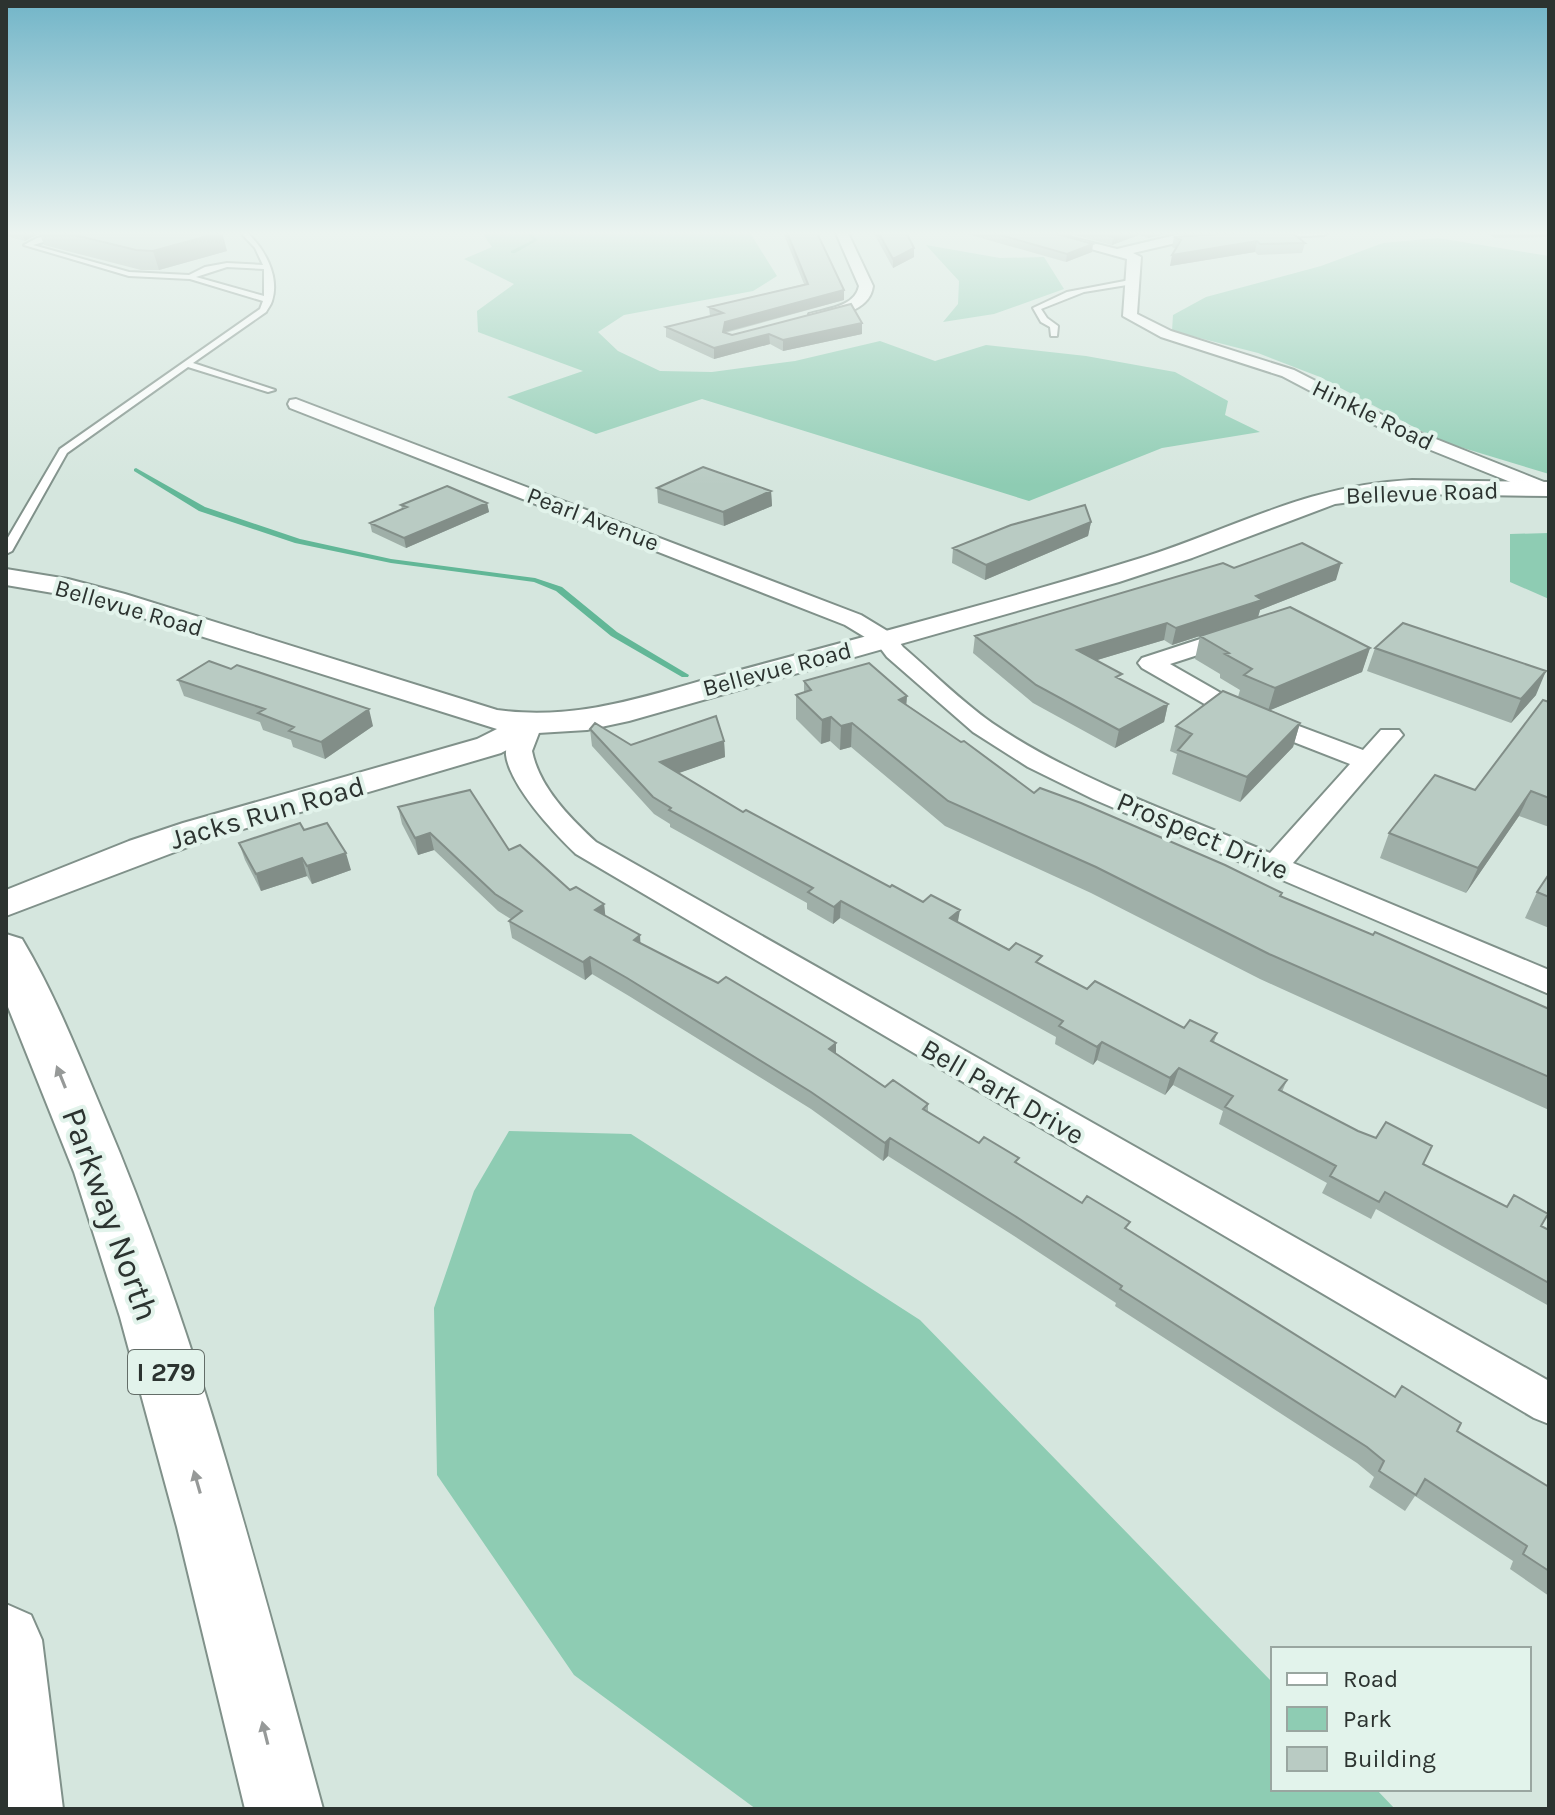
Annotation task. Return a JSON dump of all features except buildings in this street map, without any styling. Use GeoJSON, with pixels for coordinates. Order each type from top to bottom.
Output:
{"type":"FeatureCollection","features":[{"type":"Feature","properties":{"kind":"highway","name":"Parkway North"},"geometry":{"type":"LineString","coordinates":[[6,950],[73,1105],[127,1246],[228,1591],[284,1809]]}},
{"type":"Feature","properties":{"kind":"highway"},"geometry":{"type":"LineString","coordinates":[[6,1640],[24,1809]]}},
{"type":"Feature","properties":{"kind":"street"},"geometry":{"type":"LineString","coordinates":[[793,322],[819,316]]}},
{"type":"Feature","properties":{"kind":"street","name":"Hinkle Road"},"geometry":{"type":"LineString","coordinates":[[1130,316],[1166,334],[1288,373],[1402,432],[1547,489]]}},
{"type":"Feature","properties":{"kind":"street","name":"Pearl Avenue"},"geometry":{"type":"LineString","coordinates":[[296,404],[853,620],[886,640]]}},
{"type":"Feature","properties":{"kind":"street","name":"Bellevue Road"},"geometry":{"type":"LineString","coordinates":[[6,577],[68,587],[115,600],[439,703],[529,725],[598,718],[886,640],[1163,560],[1289,510],[1335,496],[1387,489],[1547,489]]}},
{"type":"Feature","properties":{"kind":"street"},"geometry":{"type":"LineString","coordinates":[[1260,627],[1150,663],[1231,709],[1367,761]]}},
{"type":"Feature","properties":{"kind":"street","name":"Prospect Drive"},"geometry":{"type":"LineString","coordinates":[[886,640],[895,652],[982,727],[1037,761],[1103,793],[1549,983]]}},
{"type":"Feature","properties":{"kind":"street","name":"Jacks Run Road"},"geometry":{"type":"LineString","coordinates":[[6,904],[142,849],[474,750],[529,725]]}},
{"type":"Feature","properties":{"kind":"street","name":"Bell Park Drive"},"geometry":{"type":"LineString","coordinates":[[529,725],[519,750],[523,765],[568,833],[586,848],[1549,1404]]}},
{"type":"Feature","properties":{"kind":"street"},"geometry":{"type":"LineString","coordinates":[[1275,866],[1390,735]]}},
{"type":"Feature","properties":{"kind":"lane"},"geometry":{"type":"LineString","coordinates":[[6,551],[63,451],[258,316]]}},
{"type":"Feature","properties":{"kind":"lane"},"geometry":{"type":"LineString","coordinates":[[1041,316],[1054,326],[1054,334]]}},
{"type":"Feature","properties":{"kind":"lane"},"geometry":{"type":"LineString","coordinates":[[187,364],[271,390]]}},
{"type":"Feature","properties":{"kind":"green space"},"geometry":{"type":"Polygon","coordinates":[[[477,316],[623,316],[598,332],[618,351],[660,371],[712,372],[795,361],[880,341],[935,361],[986,345],[1086,356],[1175,372],[1228,401],[1225,415],[1260,432],[1162,448],[1029,501],[702,399],[596,434],[507,397],[583,371],[478,332],[477,316]]]}},
{"type":"Feature","properties":{"kind":"green space"},"geometry":{"type":"Polygon","coordinates":[[[948,316],[983,316],[943,322],[948,316]]]}},
{"type":"Feature","properties":{"kind":"green space"},"geometry":{"type":"Polygon","coordinates":[[[1173,316],[1549,316],[1549,474],[1440,441],[1320,377],[1258,353],[1172,331],[1173,316]]]}},
{"type":"Feature","properties":{"kind":"green space"},"geometry":{"type":"Polygon","coordinates":[[[1549,533],[1549,599],[1510,582],[1510,534],[1549,533]]]}},
{"type":"Feature","properties":{"kind":"green space"},"geometry":{"type":"Polygon","coordinates":[[[509,1131],[631,1134],[920,1320],[1271,1681],[1271,1791],[1378,1791],[1395,1809],[756,1809],[574,1675],[437,1475],[434,1308],[474,1191],[509,1131]]]}},
{"type":"Feature","properties":{"kind":"waterway"},"geometry":{"type":"LineString","coordinates":[[136,470],[202,509],[298,541],[391,561],[535,580],[559,589],[614,634],[685,675]]}}]}
